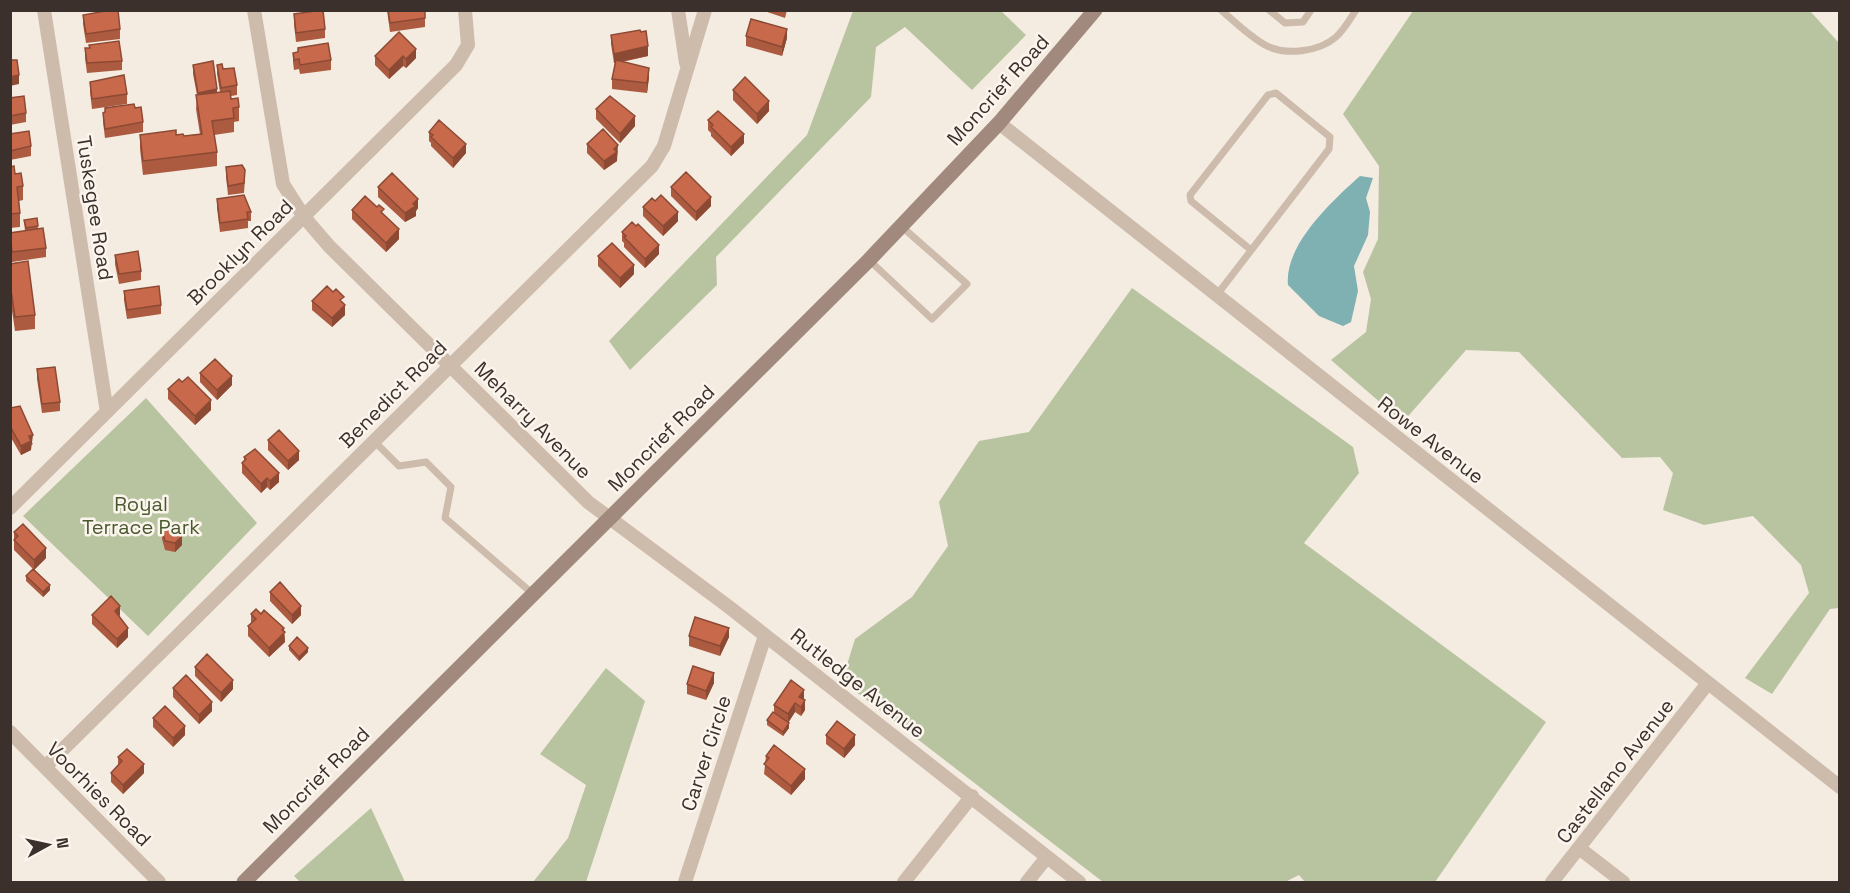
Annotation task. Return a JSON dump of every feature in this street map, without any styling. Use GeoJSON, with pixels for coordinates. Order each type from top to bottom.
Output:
{"type":"FeatureCollection","features":[{"type":"Feature","properties":{"kind":"main road","name":"Moncrief Road"},"geometry":{"type":"LineString","coordinates":[[244,882],[869,260],[999,123],[1095,10]]}},
{"type":"Feature","properties":{"kind":"street","name":"Tuskegee Road"},"geometry":{"type":"LineString","coordinates":[[44,10],[108,412]]}},
{"type":"Feature","properties":{"kind":"street","name":"Meharry Avenue"},"geometry":{"type":"LineString","coordinates":[[254,10],[279,169],[290,197],[304,217],[329,246],[588,502],[610,518]]}},
{"type":"Feature","properties":{"kind":"street","name":"Brooklyn Road"},"geometry":{"type":"LineString","coordinates":[[10,508],[463,57],[469,32],[465,10]]}},
{"type":"Feature","properties":{"kind":"street"},"geometry":{"type":"LineString","coordinates":[[678,10],[687,68]]}},
{"type":"Feature","properties":{"kind":"street","name":"Benedict Road"},"geometry":{"type":"LineString","coordinates":[[45,767],[652,166],[664,146],[705,10]]}},
{"type":"Feature","properties":{"kind":"street","name":"Rowe Avenue"},"geometry":{"type":"LineString","coordinates":[[999,123],[1839,787]]}},
{"type":"Feature","properties":{"kind":"street","name":"Rutledge Avenue"},"geometry":{"type":"LineString","coordinates":[[610,518],[972,796],[1079,882]]}},
{"type":"Feature","properties":{"kind":"street","name":"Carver Circle"},"geometry":{"type":"LineString","coordinates":[[685,882],[765,636]]}},
{"type":"Feature","properties":{"kind":"street","name":"Castellano Avenue"},"geometry":{"type":"LineString","coordinates":[[1552,882],[1708,683]]}},
{"type":"Feature","properties":{"kind":"street","name":"Voorhies Road"},"geometry":{"type":"LineString","coordinates":[[10,732],[159,882]]}},
{"type":"Feature","properties":{"kind":"street"},"geometry":{"type":"LineString","coordinates":[[904,882],[972,796]]}},
{"type":"Feature","properties":{"kind":"street"},"geometry":{"type":"LineString","coordinates":[[1580,848],[1623,882]]}},
{"type":"Feature","properties":{"kind":"street"},"geometry":{"type":"LineString","coordinates":[[1027,882],[1047,857]]}},
{"type":"Feature","properties":{"kind":"lane"},"geometry":{"type":"LineString","coordinates":[[1221,10],[1265,45],[1281,51],[1301,51],[1325,45],[1337,36],[1356,10]]}},
{"type":"Feature","properties":{"kind":"lane"},"geometry":{"type":"LineString","coordinates":[[1269,10],[1285,23],[1303,22],[1311,10]]}},
{"type":"Feature","properties":{"kind":"lane"},"geometry":{"type":"LineString","coordinates":[[1216,296],[1329,149],[1330,137],[1275,93],[1268,95],[1190,195],[1191,201],[1251,250]]}},
{"type":"Feature","properties":{"kind":"lane"},"geometry":{"type":"LineString","coordinates":[[869,260],[933,320],[967,284],[901,226]]}},
{"type":"Feature","properties":{"kind":"lane"},"geometry":{"type":"LineString","coordinates":[[374,441],[399,466],[426,462],[451,487],[445,518],[533,594]]}},
{"type":"Feature","properties":{"kind":"green space"},"geometry":{"type":"Polygon","coordinates":[[[853,11],[1001,11],[1026,35],[972,90],[905,27],[876,47],[871,97],[716,257],[717,285],[630,370],[609,341],[807,135],[853,11]]]}},
{"type":"Feature","properties":{"kind":"green space"},"geometry":{"type":"Polygon","coordinates":[[[1413,11],[1810,11],[1839,43],[1839,608],[1830,609],[1772,694],[1745,678],[1809,593],[1801,565],[1753,516],[1704,525],[1663,510],[1673,473],[1660,457],[1622,458],[1519,352],[1466,350],[1403,422],[1331,360],[1366,332],[1371,299],[1363,272],[1378,239],[1379,166],[1343,114],[1413,11]]]}},
{"type":"Feature","properties":{"kind":"green space"},"geometry":{"type":"Polygon","coordinates":[[[1132,288],[1353,447],[1359,473],[1304,543],[1546,722],[1435,882],[1305,882],[1299,875],[1285,882],[1103,882],[842,681],[855,639],[912,597],[948,546],[939,502],[979,441],[1029,432],[1132,288]]]}},
{"type":"Feature","properties":{"kind":"green space","name":"Royal Terrace Park"},"geometry":{"type":"Polygon","coordinates":[[[146,398],[257,523],[148,636],[23,516],[146,398]]]}},
{"type":"Feature","properties":{"kind":"green space"},"geometry":{"type":"Polygon","coordinates":[[[606,668],[645,701],[586,882],[533,882],[568,838],[586,785],[540,754],[606,668]]]}},
{"type":"Feature","properties":{"kind":"green space"},"geometry":{"type":"Polygon","coordinates":[[[371,808],[405,882],[300,882],[294,876],[371,808]]]}},
{"type":"Feature","properties":{"kind":"water"},"geometry":{"type":"Polygon","coordinates":[[[1360,176],[1373,178],[1366,198],[1370,212],[1368,235],[1354,266],[1358,291],[1351,322],[1343,326],[1319,316],[1288,285],[1289,270],[1294,254],[1312,224],[1360,176]]]}},
{"type":"Feature","properties":{"kind":"building"},"geometry":{"type":"Polygon","coordinates":[[[118,10],[120,29],[86,34],[83,15],[118,10]]]}},
{"type":"Feature","properties":{"kind":"building"},"geometry":{"type":"Polygon","coordinates":[[[323,10],[325,29],[296,33],[294,14],[323,10]]]}},
{"type":"Feature","properties":{"kind":"building"},"geometry":{"type":"Polygon","coordinates":[[[388,10],[425,10],[425,18],[390,23],[388,10]]]}},
{"type":"Feature","properties":{"kind":"building"},"geometry":{"type":"Polygon","coordinates":[[[751,19],[787,29],[782,47],[746,36],[751,19]]]}},
{"type":"Feature","properties":{"kind":"building"},"geometry":{"type":"Polygon","coordinates":[[[640,30],[641,32],[646,31],[648,46],[614,54],[611,35],[640,30]]]}},
{"type":"Feature","properties":{"kind":"building"},"geometry":{"type":"Polygon","coordinates":[[[399,32],[416,49],[406,59],[403,56],[389,70],[375,56],[399,32]]]}},
{"type":"Feature","properties":{"kind":"building"},"geometry":{"type":"Polygon","coordinates":[[[119,41],[122,61],[87,63],[85,48],[90,48],[89,45],[119,41]]]}},
{"type":"Feature","properties":{"kind":"building"},"geometry":{"type":"Polygon","coordinates":[[[328,43],[331,60],[300,65],[299,59],[294,60],[293,53],[298,52],[298,48],[328,43]]]}},
{"type":"Feature","properties":{"kind":"building"},"geometry":{"type":"Polygon","coordinates":[[[10,60],[17,60],[19,75],[10,77],[10,60]]]}},
{"type":"Feature","properties":{"kind":"building"},"geometry":{"type":"Polygon","coordinates":[[[616,60],[649,68],[647,83],[612,79],[616,60]]]}},
{"type":"Feature","properties":{"kind":"building"},"geometry":{"type":"Polygon","coordinates":[[[213,61],[217,89],[198,93],[193,65],[213,61]]]}},
{"type":"Feature","properties":{"kind":"building"},"geometry":{"type":"Polygon","coordinates":[[[222,64],[223,69],[234,68],[237,85],[221,88],[217,65],[222,64]]]}},
{"type":"Feature","properties":{"kind":"building"},"geometry":{"type":"Polygon","coordinates":[[[124,75],[127,94],[92,99],[90,82],[124,75]]]}},
{"type":"Feature","properties":{"kind":"building"},"geometry":{"type":"Polygon","coordinates":[[[745,77],[769,101],[757,114],[733,90],[745,77]]]}},
{"type":"Feature","properties":{"kind":"building"},"geometry":{"type":"Polygon","coordinates":[[[230,91],[231,99],[238,98],[239,107],[233,108],[234,118],[212,121],[217,152],[143,161],[140,135],[176,130],[176,135],[202,134],[196,95],[230,91]]]}},
{"type":"Feature","properties":{"kind":"building"},"geometry":{"type":"Polygon","coordinates":[[[24,96],[26,113],[10,116],[10,98],[24,96]]]}},
{"type":"Feature","properties":{"kind":"building"},"geometry":{"type":"Polygon","coordinates":[[[610,96],[635,116],[620,134],[596,109],[610,96]]]}},
{"type":"Feature","properties":{"kind":"building"},"geometry":{"type":"Polygon","coordinates":[[[134,104],[135,108],[141,107],[143,122],[105,129],[103,113],[105,108],[134,104]]]}},
{"type":"Feature","properties":{"kind":"building"},"geometry":{"type":"Polygon","coordinates":[[[718,111],[744,134],[731,147],[711,127],[713,125],[708,120],[718,111]]]}},
{"type":"Feature","properties":{"kind":"building"},"geometry":{"type":"Polygon","coordinates":[[[439,120],[466,144],[453,158],[431,137],[433,135],[429,132],[439,120]]]}},
{"type":"Feature","properties":{"kind":"building"},"geometry":{"type":"Polygon","coordinates":[[[603,129],[618,145],[614,149],[617,152],[604,161],[587,144],[603,129]]]}},
{"type":"Feature","properties":{"kind":"building"},"geometry":{"type":"Polygon","coordinates":[[[29,131],[31,146],[10,151],[10,134],[29,131]]]}},
{"type":"Feature","properties":{"kind":"building"},"geometry":{"type":"Polygon","coordinates":[[[242,165],[245,170],[244,183],[228,186],[226,167],[242,165]]]}},
{"type":"Feature","properties":{"kind":"building"},"geometry":{"type":"Polygon","coordinates":[[[14,166],[15,174],[21,173],[23,186],[17,187],[20,213],[10,214],[10,167],[14,166]]]}},
{"type":"Feature","properties":{"kind":"building"},"geometry":{"type":"Polygon","coordinates":[[[686,172],[711,197],[696,212],[671,187],[686,172]]]}},
{"type":"Feature","properties":{"kind":"building"},"geometry":{"type":"Polygon","coordinates":[[[392,173],[418,199],[413,204],[416,206],[405,213],[378,187],[392,173]]]}},
{"type":"Feature","properties":{"kind":"building"},"geometry":{"type":"Polygon","coordinates":[[[244,195],[251,212],[247,212],[248,219],[220,223],[217,199],[244,195]]]}},
{"type":"Feature","properties":{"kind":"building"},"geometry":{"type":"Polygon","coordinates":[[[661,195],[678,212],[663,226],[643,207],[652,198],[655,201],[661,195]]]}},
{"type":"Feature","properties":{"kind":"building"},"geometry":{"type":"Polygon","coordinates":[[[365,196],[377,207],[379,205],[384,209],[381,212],[399,229],[386,243],[352,210],[365,196]]]}},
{"type":"Feature","properties":{"kind":"building"},"geometry":{"type":"Polygon","coordinates":[[[37,218],[38,226],[26,228],[24,220],[37,218]]]}},
{"type":"Feature","properties":{"kind":"building"},"geometry":{"type":"Polygon","coordinates":[[[632,222],[636,226],[638,224],[659,245],[645,259],[622,232],[632,222]]]}},
{"type":"Feature","properties":{"kind":"building"},"geometry":{"type":"Polygon","coordinates":[[[43,228],[46,248],[12,252],[10,233],[43,228]]]}},
{"type":"Feature","properties":{"kind":"building"},"geometry":{"type":"Polygon","coordinates":[[[612,243],[634,265],[620,278],[598,256],[612,243]]]}},
{"type":"Feature","properties":{"kind":"building"},"geometry":{"type":"Polygon","coordinates":[[[138,251],[141,271],[119,274],[115,255],[138,251]]]}},
{"type":"Feature","properties":{"kind":"building"},"geometry":{"type":"Polygon","coordinates":[[[28,261],[35,315],[15,317],[10,264],[28,261]]]}},
{"type":"Feature","properties":{"kind":"building"},"geometry":{"type":"Polygon","coordinates":[[[159,286],[161,305],[127,310],[124,291],[159,286]]]}},
{"type":"Feature","properties":{"kind":"building"},"geometry":{"type":"Polygon","coordinates":[[[327,286],[333,292],[336,289],[344,297],[340,300],[345,305],[332,318],[312,301],[327,286]]]}},
{"type":"Feature","properties":{"kind":"building"},"geometry":{"type":"Polygon","coordinates":[[[215,359],[232,376],[217,390],[200,373],[215,359]]]}},
{"type":"Feature","properties":{"kind":"building"},"geometry":{"type":"Polygon","coordinates":[[[55,367],[60,402],[42,404],[37,369],[55,367]]]}},
{"type":"Feature","properties":{"kind":"building"},"geometry":{"type":"Polygon","coordinates":[[[188,377],[211,400],[195,416],[168,389],[179,379],[182,382],[188,377]]]}},
{"type":"Feature","properties":{"kind":"building"},"geometry":{"type":"Polygon","coordinates":[[[20,406],[33,435],[29,436],[31,441],[21,446],[10,426],[10,408],[20,406]]]}},
{"type":"Feature","properties":{"kind":"building"},"geometry":{"type":"Polygon","coordinates":[[[279,430],[299,451],[288,461],[268,440],[279,430]]]}},
{"type":"Feature","properties":{"kind":"building"},"geometry":{"type":"Polygon","coordinates":[[[255,449],[279,473],[270,481],[267,478],[261,484],[242,463],[246,459],[244,457],[255,449]]]}},
{"type":"Feature","properties":{"kind":"building"},"geometry":{"type":"Polygon","coordinates":[[[169,523],[180,524],[182,536],[175,543],[165,541],[162,530],[169,523]]]}},
{"type":"Feature","properties":{"kind":"building"},"geometry":{"type":"Polygon","coordinates":[[[23,524],[46,548],[34,560],[14,540],[18,536],[14,532],[23,524]]]}},
{"type":"Feature","properties":{"kind":"building"},"geometry":{"type":"Polygon","coordinates":[[[33,569],[50,585],[43,592],[26,576],[33,569]]]}},
{"type":"Feature","properties":{"kind":"building"},"geometry":{"type":"Polygon","coordinates":[[[280,582],[301,606],[292,615],[270,592],[280,582]]]}},
{"type":"Feature","properties":{"kind":"building"},"geometry":{"type":"Polygon","coordinates":[[[111,596],[120,606],[115,611],[128,628],[117,639],[92,615],[111,596]]]}},
{"type":"Feature","properties":{"kind":"building"},"geometry":{"type":"Polygon","coordinates":[[[256,609],[261,614],[264,610],[284,628],[282,630],[285,632],[269,648],[248,626],[256,619],[251,614],[256,609]]]}},
{"type":"Feature","properties":{"kind":"building"},"geometry":{"type":"Polygon","coordinates":[[[695,617],[729,628],[720,646],[689,636],[695,617]]]}},
{"type":"Feature","properties":{"kind":"building"},"geometry":{"type":"Polygon","coordinates":[[[297,637],[308,648],[299,657],[289,646],[297,637]]]}},
{"type":"Feature","properties":{"kind":"building"},"geometry":{"type":"Polygon","coordinates":[[[207,654],[233,680],[221,693],[195,667],[207,654]]]}},
{"type":"Feature","properties":{"kind":"building"},"geometry":{"type":"Polygon","coordinates":[[[693,666],[714,673],[706,691],[687,684],[693,666]]]}},
{"type":"Feature","properties":{"kind":"building"},"geometry":{"type":"Polygon","coordinates":[[[186,675],[212,702],[199,715],[173,688],[186,675]]]}},
{"type":"Feature","properties":{"kind":"building"},"geometry":{"type":"Polygon","coordinates":[[[791,680],[804,690],[799,697],[805,700],[801,707],[795,703],[788,714],[774,705],[791,680]]]}},
{"type":"Feature","properties":{"kind":"building"},"geometry":{"type":"Polygon","coordinates":[[[165,706],[185,726],[173,738],[153,718],[165,706]]]}},
{"type":"Feature","properties":{"kind":"building"},"geometry":{"type":"Polygon","coordinates":[[[773,712],[789,723],[783,732],[767,720],[773,712]]]}},
{"type":"Feature","properties":{"kind":"building"},"geometry":{"type":"Polygon","coordinates":[[[837,721],[855,735],[844,749],[826,735],[837,721]]]}},
{"type":"Feature","properties":{"kind":"building"},"geometry":{"type":"Polygon","coordinates":[[[774,745],[805,769],[791,786],[764,764],[769,758],[766,756],[774,745]]]}},
{"type":"Feature","properties":{"kind":"building"},"geometry":{"type":"Polygon","coordinates":[[[127,749],[144,764],[123,785],[111,773],[122,761],[118,757],[127,749]]]}}]}
